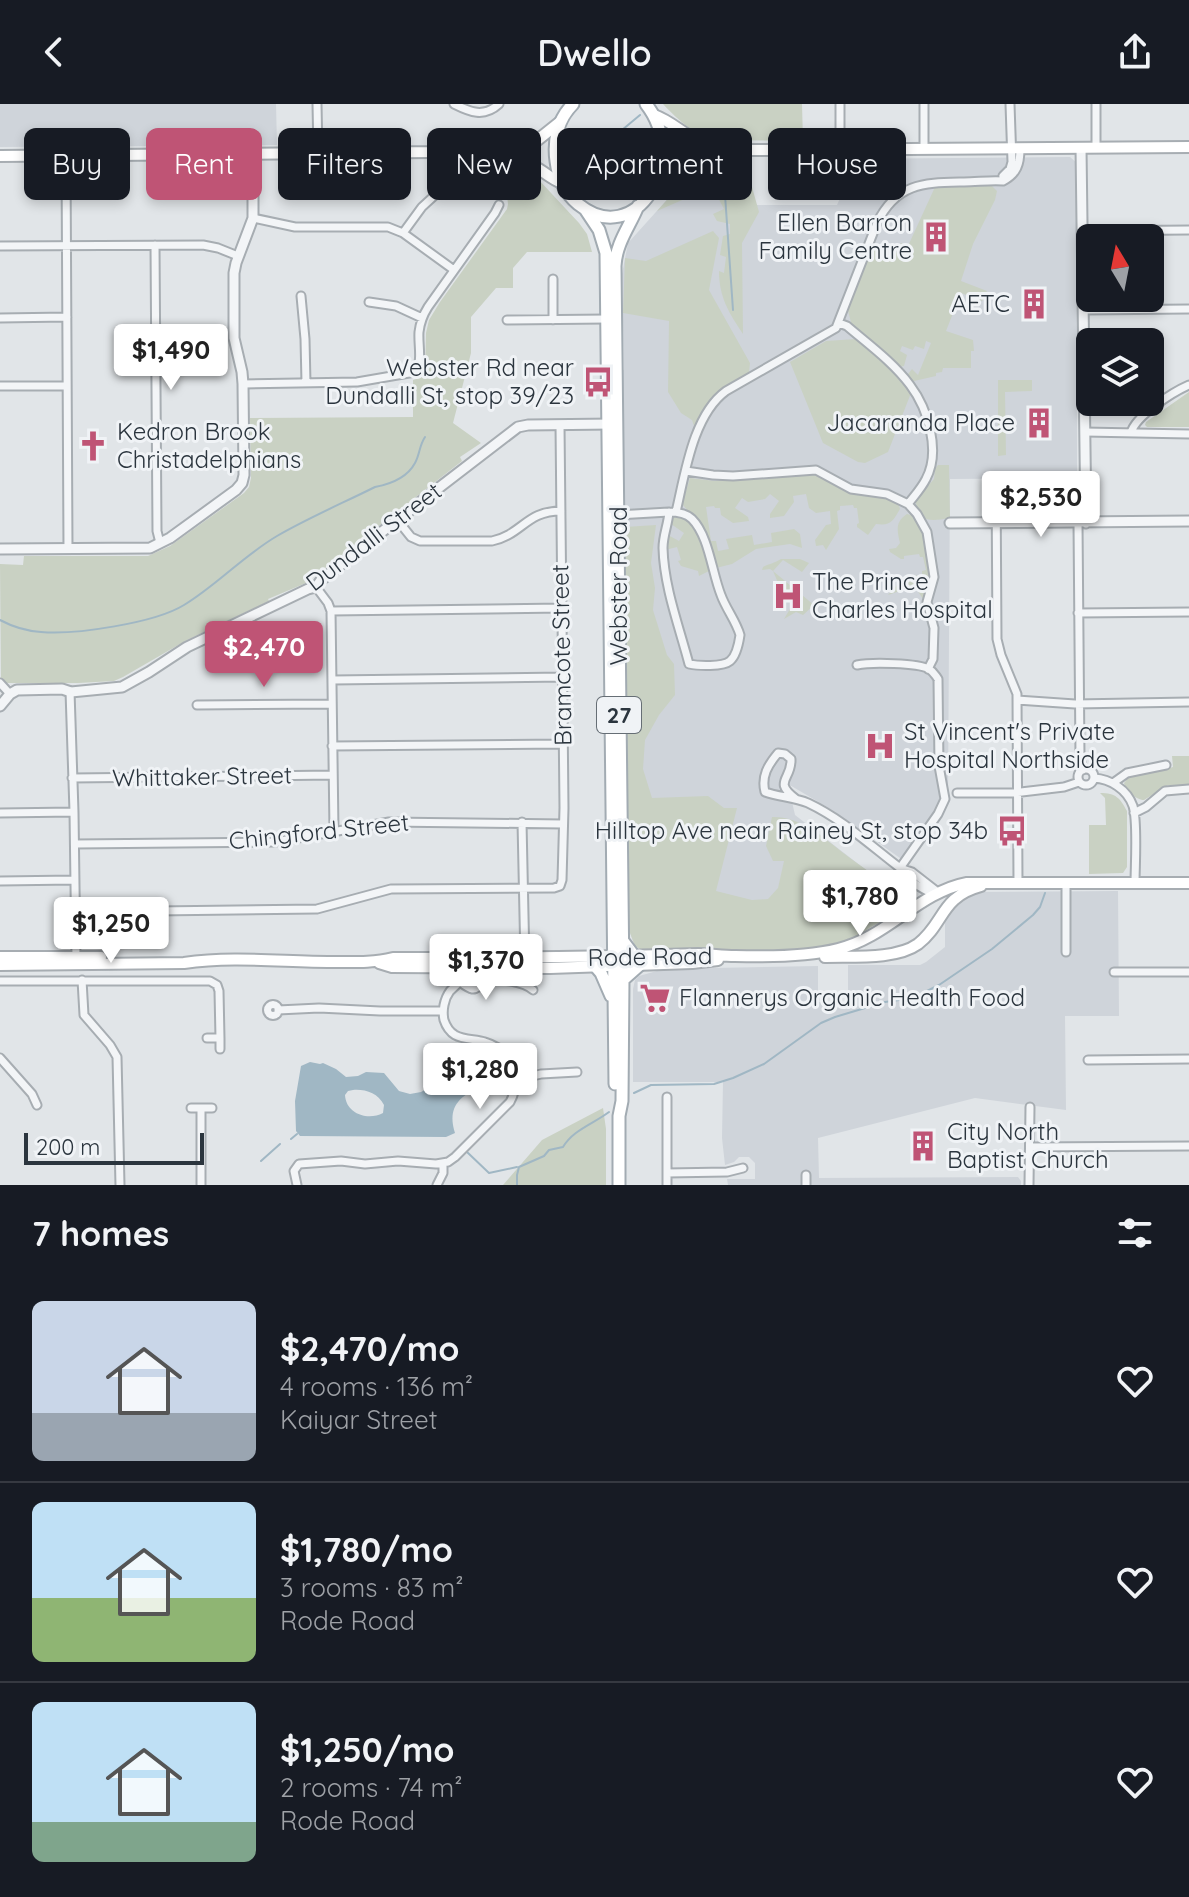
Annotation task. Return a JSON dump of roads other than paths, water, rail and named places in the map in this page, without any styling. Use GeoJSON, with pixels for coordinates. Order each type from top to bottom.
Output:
{"type":"FeatureCollection","features":[{"type":"Feature","properties":{"kind":"main road"},"geometry":{"type":"LineString","coordinates":[[541,138],[560,122],[573,104]]}},
{"type":"Feature","properties":{"kind":"main road"},"geometry":{"type":"LineString","coordinates":[[646,104],[659,128]]}},
{"type":"Feature","properties":{"kind":"main road"},"geometry":{"type":"LineString","coordinates":[[654,115],[678,128]]}},
{"type":"Feature","properties":{"kind":"main road"},"geometry":{"type":"LineString","coordinates":[[559,128],[560,122]]}},
{"type":"Feature","properties":{"kind":"main road"},"geometry":{"type":"LineString","coordinates":[[557,139],[557,168]]}},
{"type":"Feature","properties":{"kind":"main road"},"geometry":{"type":"LineString","coordinates":[[906,149],[1189,147]]}},
{"type":"Feature","properties":{"kind":"main road"},"geometry":{"type":"LineString","coordinates":[[752,150],[768,150]]}},
{"type":"Feature","properties":{"kind":"main road"},"geometry":{"type":"LineString","coordinates":[[0,156],[24,156]]}},
{"type":"Feature","properties":{"kind":"main road","name":"27"},"geometry":{"type":"LineString","coordinates":[[574,200],[585,209]]}},
{"type":"Feature","properties":{"kind":"main road","name":"27"},"geometry":{"type":"LineString","coordinates":[[638,206],[644,200]]}},
{"type":"Feature","properties":{"kind":"main road"},"geometry":{"type":"LineString","coordinates":[[585,209],[601,216],[612,216],[638,206]]}},
{"type":"Feature","properties":{"kind":"main road","name":"Webster Road"},"geometry":{"type":"LineString","coordinates":[[619,1116],[613,1000],[625,961],[622,940],[613,515],[615,258],[619,243],[638,206]]}},
{"type":"Feature","properties":{"kind":"main road","name":"Webster Road"},"geometry":{"type":"LineString","coordinates":[[585,209],[599,230],[605,247],[612,424]]}},
{"type":"Feature","properties":{"kind":"main road","name":"Webster Road"},"geometry":{"type":"LineString","coordinates":[[613,515],[625,961],[619,1185]]}},
{"type":"Feature","properties":{"kind":"main road","name":"Rode Road"},"geometry":{"type":"LineString","coordinates":[[0,957],[184,963],[259,959],[376,962],[392,967],[462,963],[692,963],[837,949],[860,942],[922,903],[967,883],[1189,883]]}},
{"type":"Feature","properties":{"kind":"main road","name":"Rode Road"},"geometry":{"type":"LineString","coordinates":[[807,954],[825,957],[898,952],[916,945],[952,900],[972,888],[990,884]]}},
{"type":"Feature","properties":{"kind":"main road"},"geometry":{"type":"LineString","coordinates":[[938,919],[942,906],[939,895],[972,888]]}},
{"type":"Feature","properties":{"kind":"main road","name":"Rode Road"},"geometry":{"type":"LineString","coordinates":[[0,965],[76,961]]}},
{"type":"Feature","properties":{"kind":"main road"},"geometry":{"type":"LineString","coordinates":[[623,980],[625,961]]}},
{"type":"Feature","properties":{"kind":"main road","name":"Rode Road"},"geometry":{"type":"LineString","coordinates":[[525,963],[595,966],[625,961]]}},
{"type":"Feature","properties":{"kind":"main road"},"geometry":{"type":"LineString","coordinates":[[595,966],[613,1000]]}},
{"type":"Feature","properties":{"kind":"street"},"geometry":{"type":"LineString","coordinates":[[317,104],[317,128]]}},
{"type":"Feature","properties":{"kind":"street"},"geometry":{"type":"LineString","coordinates":[[454,104],[472,113],[493,110],[499,104]]}},
{"type":"Feature","properties":{"kind":"street"},"geometry":{"type":"LineString","coordinates":[[840,104],[840,128]]}},
{"type":"Feature","properties":{"kind":"street"},"geometry":{"type":"LineString","coordinates":[[924,104],[924,149]]}},
{"type":"Feature","properties":{"kind":"street"},"geometry":{"type":"LineString","coordinates":[[613,515],[672,512],[693,519],[707,548],[722,599],[740,635],[728,662],[699,667],[689,664],[664,568],[664,530],[672,512],[703,419],[721,395],[836,328],[877,223],[904,191],[922,184],[1007,179],[1015,172],[1019,163],[1010,104]]}},
{"type":"Feature","properties":{"kind":"street"},"geometry":{"type":"LineString","coordinates":[[1096,104],[1096,148]]}},
{"type":"Feature","properties":{"kind":"street"},"geometry":{"type":"LineString","coordinates":[[1081,148],[1082,224]]}},
{"type":"Feature","properties":{"kind":"street"},"geometry":{"type":"LineString","coordinates":[[66,200],[68,549]]}},
{"type":"Feature","properties":{"kind":"street"},"geometry":{"type":"LineString","coordinates":[[0,549],[146,549],[160,543],[242,483],[243,384],[234,338],[234,273],[253,218],[253,200]]}},
{"type":"Feature","properties":{"kind":"street"},"geometry":{"type":"LineString","coordinates":[[403,233],[430,200]]}},
{"type":"Feature","properties":{"kind":"street"},"geometry":{"type":"LineString","coordinates":[[243,384],[357,382],[415,372],[419,364],[422,318],[499,205]]}},
{"type":"Feature","properties":{"kind":"street"},"geometry":{"type":"LineString","coordinates":[[253,218],[295,227],[383,226],[403,233],[454,270]]}},
{"type":"Feature","properties":{"kind":"street"},"geometry":{"type":"LineString","coordinates":[[1164,230],[1189,230]]}},
{"type":"Feature","properties":{"kind":"street"},"geometry":{"type":"LineString","coordinates":[[155,245],[157,531],[160,543]]}},
{"type":"Feature","properties":{"kind":"street"},"geometry":{"type":"LineString","coordinates":[[0,246],[209,246],[238,256]]}},
{"type":"Feature","properties":{"kind":"street"},"geometry":{"type":"LineString","coordinates":[[553,279],[553,320]]}},
{"type":"Feature","properties":{"kind":"street"},"geometry":{"type":"LineString","coordinates":[[301,296],[306,383]]}},
{"type":"Feature","properties":{"kind":"street"},"geometry":{"type":"LineString","coordinates":[[369,302],[396,306],[422,318]]}},
{"type":"Feature","properties":{"kind":"street"},"geometry":{"type":"LineString","coordinates":[[1164,309],[1189,309]]}},
{"type":"Feature","properties":{"kind":"street"},"geometry":{"type":"LineString","coordinates":[[1083,312],[1085,432],[1078,613],[1080,757],[1083,770]]}},
{"type":"Feature","properties":{"kind":"street"},"geometry":{"type":"LineString","coordinates":[[0,318],[67,317]]}},
{"type":"Feature","properties":{"kind":"street"},"geometry":{"type":"LineString","coordinates":[[507,320],[607,319]]}},
{"type":"Feature","properties":{"kind":"street"},"geometry":{"type":"LineString","coordinates":[[839,323],[847,326],[901,374],[923,408],[931,440],[931,462],[921,489],[908,504]]}},
{"type":"Feature","properties":{"kind":"street"},"geometry":{"type":"LineString","coordinates":[[1131,433],[1134,423],[1142,416],[1189,385]]}},
{"type":"Feature","properties":{"kind":"street"},"geometry":{"type":"LineString","coordinates":[[0,386],[67,386]]}},
{"type":"Feature","properties":{"kind":"street","name":"Dundalli Street"},"geometry":{"type":"LineString","coordinates":[[10,694],[19,690],[70,691],[127,685],[187,647],[316,587],[362,547],[399,522],[410,510],[513,430],[528,425],[612,424]]}},
{"type":"Feature","properties":{"kind":"street","name":"Bramcote Street"},"geometry":{"type":"LineString","coordinates":[[523,889],[554,888],[560,886],[562,880],[560,425]]}},
{"type":"Feature","properties":{"kind":"street"},"geometry":{"type":"LineString","coordinates":[[1085,432],[1189,434]]}},
{"type":"Feature","properties":{"kind":"street"},"geometry":{"type":"LineString","coordinates":[[686,471],[733,476],[816,470],[851,489],[887,494],[908,504],[927,532],[932,560],[934,580],[927,602],[934,628],[933,659],[928,669]]}},
{"type":"Feature","properties":{"kind":"street"},"geometry":{"type":"LineString","coordinates":[[996,479],[997,639],[1016,688],[1017,700],[1018,884]]}},
{"type":"Feature","properties":{"kind":"street"},"geometry":{"type":"LineString","coordinates":[[399,522],[411,537],[420,541],[492,541],[503,539],[537,515],[561,511]]}},
{"type":"Feature","properties":{"kind":"street"},"geometry":{"type":"LineString","coordinates":[[651,513],[664,530]]}},
{"type":"Feature","properties":{"kind":"street"},"geometry":{"type":"LineString","coordinates":[[950,523],[1189,521]]}},
{"type":"Feature","properties":{"kind":"street"},"geometry":{"type":"LineString","coordinates":[[316,587],[331,611],[334,831]]}},
{"type":"Feature","properties":{"kind":"street"},"geometry":{"type":"LineString","coordinates":[[331,611],[562,608]]}},
{"type":"Feature","properties":{"kind":"street"},"geometry":{"type":"LineString","coordinates":[[1078,613],[1189,612]]}},
{"type":"Feature","properties":{"kind":"street"},"geometry":{"type":"LineString","coordinates":[[857,665],[877,663],[928,669],[935,675],[939,686],[939,766],[945,799],[900,868]]}},
{"type":"Feature","properties":{"kind":"street"},"geometry":{"type":"LineString","coordinates":[[333,680],[563,677]]}},
{"type":"Feature","properties":{"kind":"street"},"geometry":{"type":"LineString","coordinates":[[0,683],[10,694],[0,706]]}},
{"type":"Feature","properties":{"kind":"street"},"geometry":{"type":"LineString","coordinates":[[70,691],[76,961]]}},
{"type":"Feature","properties":{"kind":"street"},"geometry":{"type":"LineString","coordinates":[[1017,700],[1079,704],[1189,702]]}},
{"type":"Feature","properties":{"kind":"street"},"geometry":{"type":"LineString","coordinates":[[197,705],[332,704]]}},
{"type":"Feature","properties":{"kind":"street"},"geometry":{"type":"LineString","coordinates":[[332,746],[563,744]]}},
{"type":"Feature","properties":{"kind":"street"},"geometry":{"type":"LineString","coordinates":[[796,799],[765,791],[765,772],[778,753],[791,759],[791,768],[783,784],[787,792],[851,829],[939,895]]}},
{"type":"Feature","properties":{"kind":"street"},"geometry":{"type":"LineString","coordinates":[[1113,783],[1127,773],[1166,765]]}},
{"type":"Feature","properties":{"kind":"street"},"geometry":{"type":"LineString","coordinates":[[1083,770],[1090,771],[1094,778]]}},
{"type":"Feature","properties":{"kind":"street"},"geometry":{"type":"LineString","coordinates":[[1079,782],[1078,775],[1083,770]]}},
{"type":"Feature","properties":{"kind":"street","name":"Whittaker Street"},"geometry":{"type":"LineString","coordinates":[[72,778],[333,775]]}},
{"type":"Feature","properties":{"kind":"street"},"geometry":{"type":"LineString","coordinates":[[957,793],[1017,792],[1064,787],[1079,782],[1086,785],[1094,778]]}},
{"type":"Feature","properties":{"kind":"street"},"geometry":{"type":"LineString","coordinates":[[1094,778],[1113,783],[1130,800],[1134,813],[1135,884]]}},
{"type":"Feature","properties":{"kind":"street"},"geometry":{"type":"LineString","coordinates":[[1134,813],[1165,791],[1189,789]]}},
{"type":"Feature","properties":{"kind":"street"},"geometry":{"type":"LineString","coordinates":[[0,813],[74,812]]}},
{"type":"Feature","properties":{"kind":"street","name":"Chingford Street"},"geometry":{"type":"LineString","coordinates":[[75,844],[275,842],[389,822],[563,824]]}},
{"type":"Feature","properties":{"kind":"street"},"geometry":{"type":"LineString","coordinates":[[522,822],[525,963]]}},
{"type":"Feature","properties":{"kind":"street"},"geometry":{"type":"LineString","coordinates":[[900,868],[920,887],[939,895]]}},
{"type":"Feature","properties":{"kind":"street"},"geometry":{"type":"LineString","coordinates":[[0,881],[74,880]]}},
{"type":"Feature","properties":{"kind":"street"},"geometry":{"type":"LineString","coordinates":[[1066,884],[1066,952]]}},
{"type":"Feature","properties":{"kind":"street"},"geometry":{"type":"LineString","coordinates":[[920,887],[922,903]]}},
{"type":"Feature","properties":{"kind":"street"},"geometry":{"type":"LineString","coordinates":[[75,912],[317,909],[391,889],[523,889]]}},
{"type":"Feature","properties":{"kind":"street"},"geometry":{"type":"LineString","coordinates":[[297,1185],[294,1171],[299,1164],[451,1161],[510,1102],[516,1080],[514,1068],[504,1053],[486,1042],[455,1035],[446,1026],[443,1011],[448,994],[460,982],[462,963]]}},
{"type":"Feature","properties":{"kind":"street"},"geometry":{"type":"LineString","coordinates":[[1114,972],[1189,972]]}},
{"type":"Feature","properties":{"kind":"street"},"geometry":{"type":"LineString","coordinates":[[82,980],[84,1015],[117,1057],[120,1185]]}},
{"type":"Feature","properties":{"kind":"street"},"geometry":{"type":"LineString","coordinates":[[0,981],[214,982],[219,991],[220,1049]]}},
{"type":"Feature","properties":{"kind":"street"},"geometry":{"type":"LineString","coordinates":[[460,982],[474,989],[491,981],[521,983],[533,990]]}},
{"type":"Feature","properties":{"kind":"street"},"geometry":{"type":"LineString","coordinates":[[278,1010],[443,1011]]}},
{"type":"Feature","properties":{"kind":"street"},"geometry":{"type":"LineString","coordinates":[[207,1038],[220,1038]]}},
{"type":"Feature","properties":{"kind":"street"},"geometry":{"type":"LineString","coordinates":[[0,1058],[32,1094],[37,1105]]}},
{"type":"Feature","properties":{"kind":"street"},"geometry":{"type":"LineString","coordinates":[[1088,1060],[1189,1059]]}},
{"type":"Feature","properties":{"kind":"street"},"geometry":{"type":"LineString","coordinates":[[516,1080],[541,1074],[577,1072]]}},
{"type":"Feature","properties":{"kind":"street"},"geometry":{"type":"LineString","coordinates":[[667,1097],[667,1185]]}},
{"type":"Feature","properties":{"kind":"street"},"geometry":{"type":"LineString","coordinates":[[1029,1185],[1030,1107]]}},
{"type":"Feature","properties":{"kind":"street"},"geometry":{"type":"LineString","coordinates":[[191,1108],[212,1108]]}},
{"type":"Feature","properties":{"kind":"street"},"geometry":{"type":"LineString","coordinates":[[201,1108],[201,1185]]}},
{"type":"Feature","properties":{"kind":"street"},"geometry":{"type":"LineString","coordinates":[[1030,1147],[1189,1146]]}},
{"type":"Feature","properties":{"kind":"street"},"geometry":{"type":"LineString","coordinates":[[437,1185],[443,1173],[443,1163]]}},
{"type":"Feature","properties":{"kind":"street"},"geometry":{"type":"LineString","coordinates":[[667,1173],[727,1172],[743,1168]]}},
{"type":"Feature","properties":{"kind":"street"},"geometry":{"type":"LineString","coordinates":[[806,1175],[806,1185]]}},
{"type":"Feature","properties":{"kind":"water"},"geometry":{"type":"Polygon","coordinates":[[[310,1062],[323,1063],[346,1077],[366,1072],[384,1073],[399,1091],[410,1094],[436,1084],[465,1080],[467,1094],[454,1111],[455,1133],[446,1137],[300,1136],[296,1131],[295,1101],[301,1066],[310,1062]],[[358,1090],[348,1091],[345,1095],[349,1107],[365,1116],[383,1113],[384,1105],[378,1097],[358,1090]]]}},
{"type":"Feature","properties":{"kind":"waterway"},"geometry":{"type":"LineString","coordinates":[[624,128],[640,115]]}},
{"type":"Feature","properties":{"kind":"waterway"},"geometry":{"type":"LineString","coordinates":[[725,200],[733,310]]}},
{"type":"Feature","properties":{"kind":"waterway"},"geometry":{"type":"LineString","coordinates":[[0,620],[30,631],[74,632],[135,622],[171,611],[196,597],[277,536],[403,476],[415,463],[425,437]]}},
{"type":"Feature","properties":{"kind":"waterway"},"geometry":{"type":"LineString","coordinates":[[634,1093],[651,1085],[714,1084],[733,1078],[764,1064],[821,1023],[885,1002],[913,998],[939,985],[992,949],[1033,915],[1045,893]]}},
{"type":"Feature","properties":{"kind":"waterway"},"geometry":{"type":"LineString","coordinates":[[517,1185],[519,1167],[544,1156],[549,1150],[563,1147],[578,1132],[609,1112]]}},
{"type":"Feature","properties":{"kind":"waterway"},"geometry":{"type":"LineString","coordinates":[[291,1139],[297,1134]]}},
{"type":"Feature","properties":{"kind":"waterway"},"geometry":{"type":"LineString","coordinates":[[261,1161],[280,1144]]}},
{"type":"Feature","properties":{"kind":"waterway"},"geometry":{"type":"LineString","coordinates":[[467,1152],[489,1173],[517,1167]]}},
{"type":"Feature","properties":{"kind":"place","name":"Ellen Barron Family Centre"},"geometry":{"type":"Point","coordinates":[936,237]}},
{"type":"Feature","properties":{"kind":"place","name":"AETC"},"geometry":{"type":"Point","coordinates":[1034,304]}},
{"type":"Feature","properties":{"kind":"place","name":"Webster Rd near Dundalli St, stop 39/23"},"geometry":{"type":"Point","coordinates":[598,382]}},
{"type":"Feature","properties":{"kind":"place","name":"Jacaranda Place"},"geometry":{"type":"Point","coordinates":[1039,423]}},
{"type":"Feature","properties":{"kind":"place","name":"Kedron Brook Christadelphians"},"geometry":{"type":"Point","coordinates":[93,446]}},
{"type":"Feature","properties":{"kind":"place","name":"The Prince Charles Hospital"},"geometry":{"type":"Point","coordinates":[788,596]}},
{"type":"Feature","properties":{"kind":"place","name":"St Vincent's Private Hospital Northside"},"geometry":{"type":"Point","coordinates":[880,746]}},
{"type":"Feature","properties":{"kind":"place","name":"Hilltop Ave near Rainey St, stop 34b"},"geometry":{"type":"Point","coordinates":[1012,831]}},
{"type":"Feature","properties":{"kind":"place","name":"Flannerys Organic Health Food"},"geometry":{"type":"Point","coordinates":[655,998]}},
{"type":"Feature","properties":{"kind":"place","name":"City North Baptist Church"},"geometry":{"type":"Point","coordinates":[923,1146]}}]}
